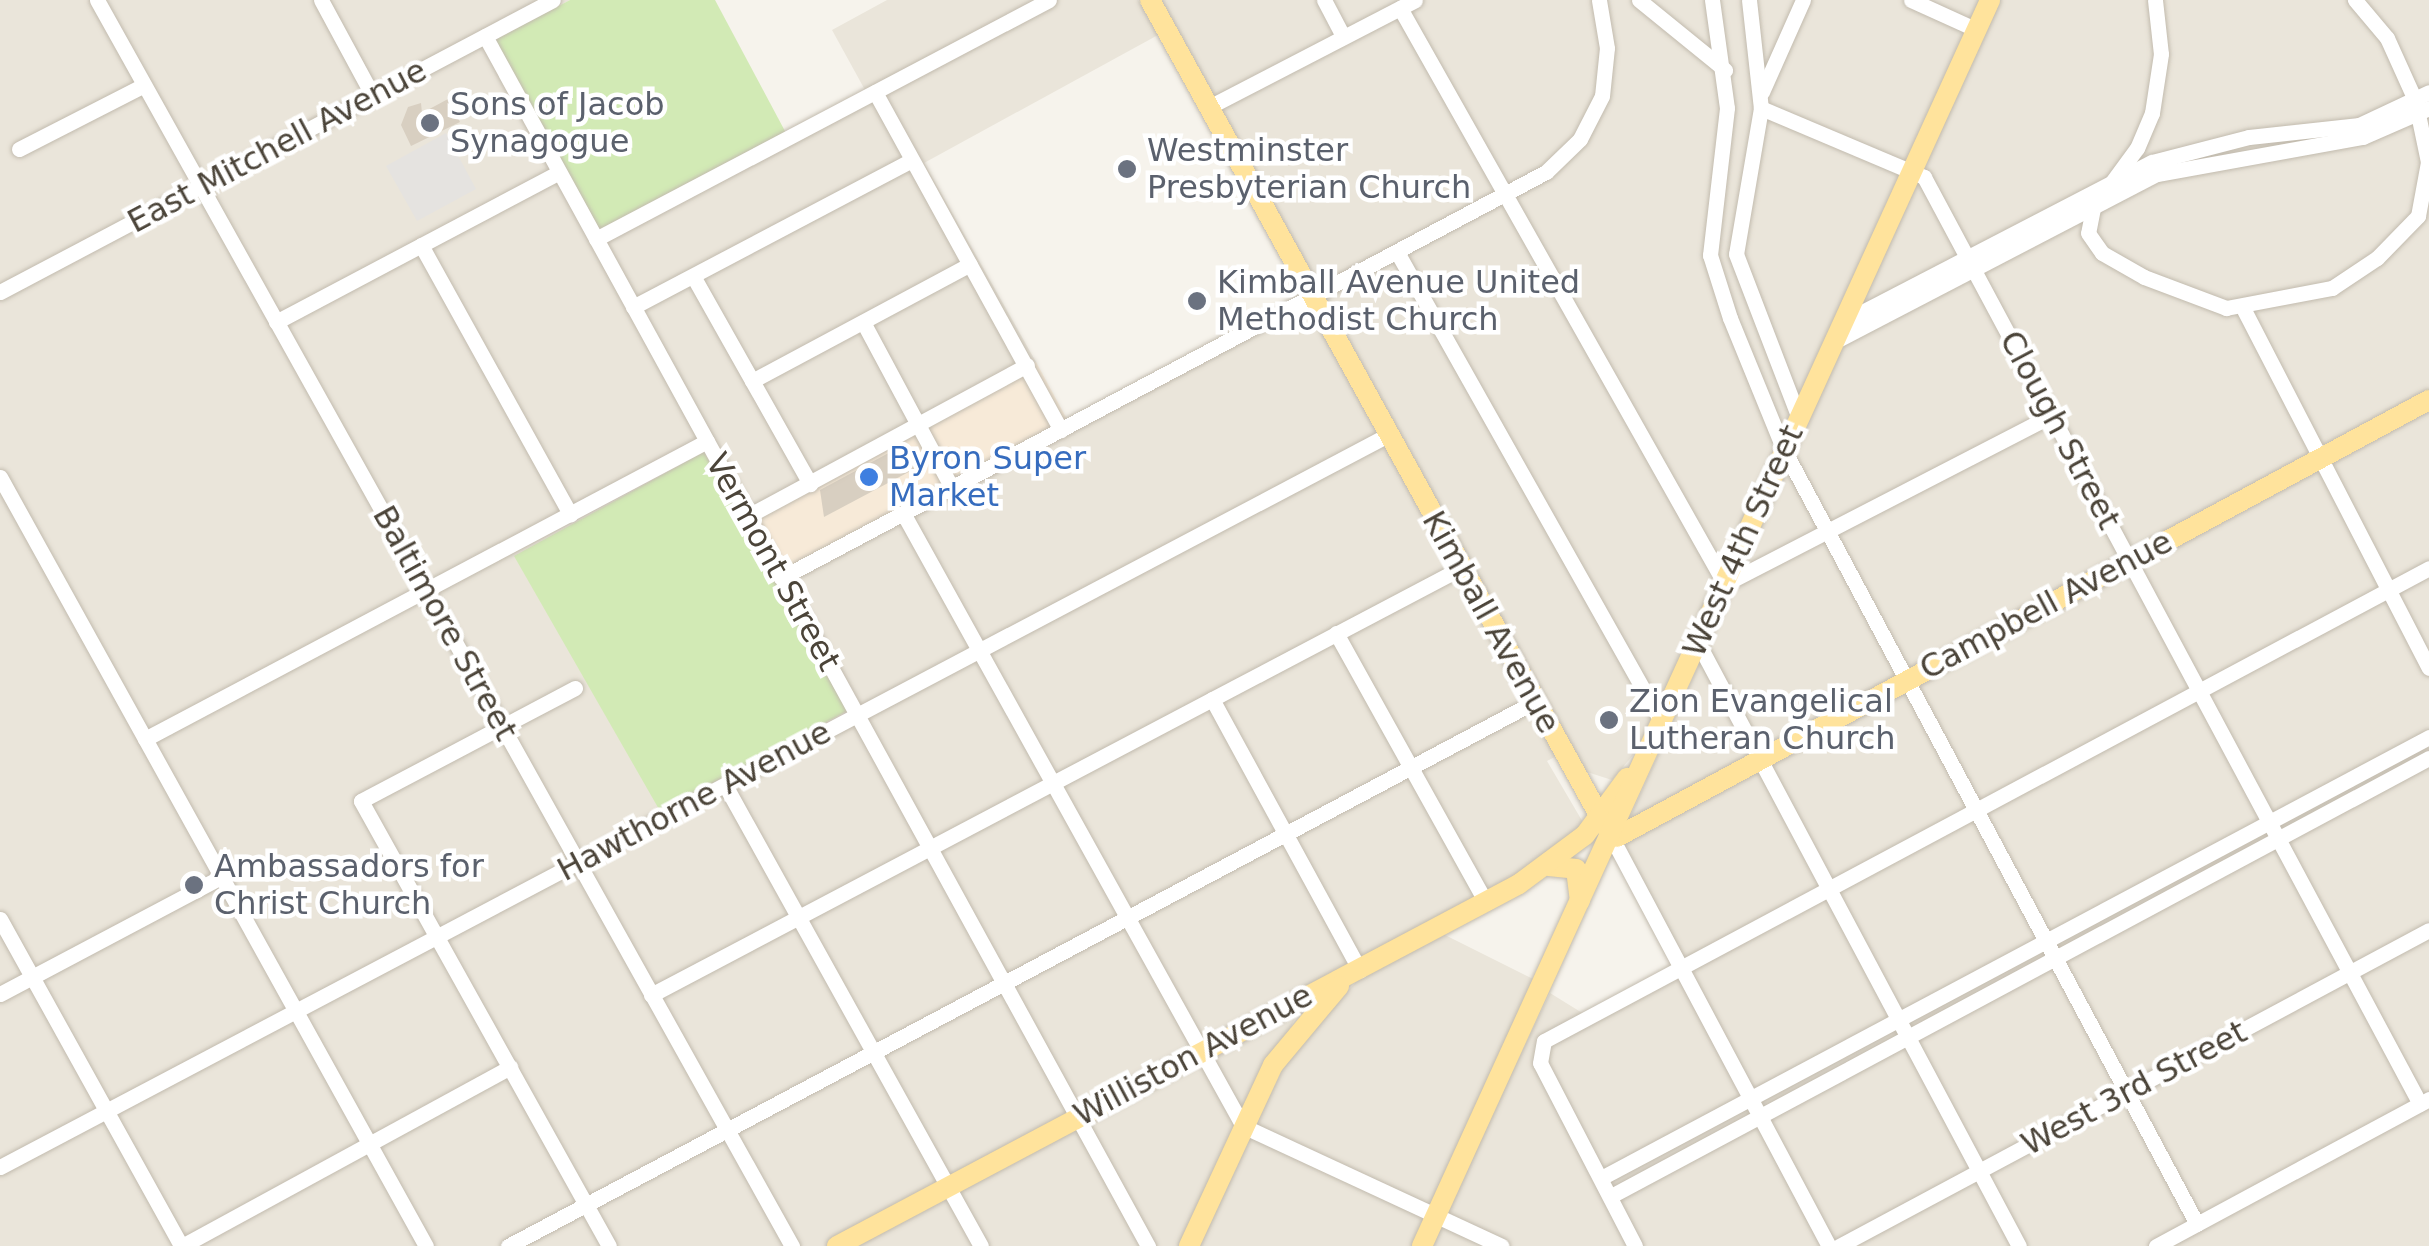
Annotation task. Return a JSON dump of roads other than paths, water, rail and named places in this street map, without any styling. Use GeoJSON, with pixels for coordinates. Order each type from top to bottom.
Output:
{"type":"FeatureCollection","features":[{"type":"Feature","properties":{"kind":"main road","name":"Kimball Avenue"},"geometry":{"type":"LineString","coordinates":[[1150,0],[1613,840]]}},
{"type":"Feature","properties":{"kind":"main road","name":"West 4th Street"},"geometry":{"type":"LineString","coordinates":[[1422,1246],[1613,840],[1661,720],[1990,0]]}},
{"type":"Feature","properties":{"kind":"main road","name":"Campbell Avenue"},"geometry":{"type":"LineString","coordinates":[[1613,840],[2429,400]]}},
{"type":"Feature","properties":{"kind":"main road","name":"Williston Avenue"},"geometry":{"type":"LineString","coordinates":[[837,1246],[1549,866],[1601,819],[1661,720]]}},
{"type":"Feature","properties":{"kind":"main road"},"geometry":{"type":"LineString","coordinates":[[1567,760],[1602,788],[1633,768]]}},
{"type":"Feature","properties":{"kind":"main road"},"geometry":{"type":"LineString","coordinates":[[1549,866],[1569,865],[1580,876],[1577,916]]}},
{"type":"Feature","properties":{"kind":"main road"},"geometry":{"type":"LineString","coordinates":[[1189,1246],[1243,1126],[1298,1028],[1360,970]]}},
{"type":"Feature","properties":{"kind":"street","name":"Baltimore Street"},"geometry":{"type":"LineString","coordinates":[[97,0],[792,1246]]}},
{"type":"Feature","properties":{"kind":"street"},"geometry":{"type":"LineString","coordinates":[[321,0],[372,96]]}},
{"type":"Feature","properties":{"kind":"street","name":"East Mitchell Avenue"},"geometry":{"type":"LineString","coordinates":[[0,292],[553,0]]}},
{"type":"Feature","properties":{"kind":"street"},"geometry":{"type":"LineString","coordinates":[[596,239],[1049,0]]}},
{"type":"Feature","properties":{"kind":"street"},"geometry":{"type":"LineString","coordinates":[[1324,0],[1343,36]]}},
{"type":"Feature","properties":{"kind":"street"},"geometry":{"type":"LineString","coordinates":[[782,578],[1546,172],[1580,138],[1602,96],[1607,48],[1599,0]]}},
{"type":"Feature","properties":{"kind":"street"},"geometry":{"type":"LineString","coordinates":[[1639,0],[1725,70]]}},
{"type":"Feature","properties":{"kind":"street"},"geometry":{"type":"LineString","coordinates":[[1712,0],[1726,98],[1710,254],[1784,450],[2127,1092],[2193,1226],[2197,1246]]}},
{"type":"Feature","properties":{"kind":"street"},"geometry":{"type":"LineString","coordinates":[[1750,0],[1761,101]]}},
{"type":"Feature","properties":{"kind":"street"},"geometry":{"type":"LineString","coordinates":[[1799,418],[1736,254],[1761,101],[1803,0]]}},
{"type":"Feature","properties":{"kind":"street"},"geometry":{"type":"LineString","coordinates":[[1911,0],[1976,30]]}},
{"type":"Feature","properties":{"kind":"street"},"geometry":{"type":"LineString","coordinates":[[2095,246],[2088,233],[2093,208],[2144,134],[2162,54],[2154,0]]}},
{"type":"Feature","properties":{"kind":"street"},"geometry":{"type":"LineString","coordinates":[[2053,230],[2095,246],[2174,292],[2243,308],[2332,288],[2378,258],[2424,220],[2428,162],[2423,104],[2387,38],[2355,0]]}},
{"type":"Feature","properties":{"kind":"street"},"geometry":{"type":"LineString","coordinates":[[1209,107],[1408,4],[1503,195],[1725,584],[2052,415]]}},
{"type":"Feature","properties":{"kind":"street","name":"Vermont Street"},"geometry":{"type":"LineString","coordinates":[[485,36],[1148,1246]]}},
{"type":"Feature","properties":{"kind":"street"},"geometry":{"type":"LineString","coordinates":[[19,149],[144,84]]}},
{"type":"Feature","properties":{"kind":"street"},"geometry":{"type":"LineString","coordinates":[[875,92],[1062,430]]}},
{"type":"Feature","properties":{"kind":"street"},"geometry":{"type":"LineString","coordinates":[[1726,98],[1761,101]]}},
{"type":"Feature","properties":{"kind":"street","name":"Clough Street"},"geometry":{"type":"LineString","coordinates":[[1761,101],[1924,177],[2350,972],[2424,1101]]}},
{"type":"Feature","properties":{"kind":"street"},"geometry":{"type":"LineString","coordinates":[[1832,343],[2110,182],[2166,158],[2249,137],[2340,129],[2423,104]]}},
{"type":"Feature","properties":{"kind":"street"},"geometry":{"type":"LineString","coordinates":[[1841,323],[2053,230],[2180,167],[2344,141],[2423,104]]}},
{"type":"Feature","properties":{"kind":"street"},"geometry":{"type":"LineString","coordinates":[[2144,134],[2152,153],[2166,158]]}},
{"type":"Feature","properties":{"kind":"street"},"geometry":{"type":"LineString","coordinates":[[634,307],[912,160]]}},
{"type":"Feature","properties":{"kind":"street"},"geometry":{"type":"LineString","coordinates":[[276,322],[559,172]]}},
{"type":"Feature","properties":{"kind":"street"},"geometry":{"type":"LineString","coordinates":[[421,245],[570,514]]}},
{"type":"Feature","properties":{"kind":"street"},"geometry":{"type":"LineString","coordinates":[[1397,252],[1661,720]]}},
{"type":"Feature","properties":{"kind":"street"},"geometry":{"type":"LineString","coordinates":[[752,381],[970,264]]}},
{"type":"Feature","properties":{"kind":"street"},"geometry":{"type":"LineString","coordinates":[[693,276],[810,484]]}},
{"type":"Feature","properties":{"kind":"street"},"geometry":{"type":"LineString","coordinates":[[2243,308],[2318,460],[2429,668]]}},
{"type":"Feature","properties":{"kind":"street"},"geometry":{"type":"LineString","coordinates":[[862,322],[952,488]]}},
{"type":"Feature","properties":{"kind":"street"},"geometry":{"type":"LineString","coordinates":[[748,516],[1027,365]]}},
{"type":"Feature","properties":{"kind":"street","name":"Hawthorne Avenue"},"geometry":{"type":"LineString","coordinates":[[0,1167],[1388,435]]}},
{"type":"Feature","properties":{"kind":"street"},"geometry":{"type":"LineString","coordinates":[[145,739],[706,441]]}},
{"type":"Feature","properties":{"kind":"street"},"geometry":{"type":"LineString","coordinates":[[0,477],[292,1013],[426,1246]]}},
{"type":"Feature","properties":{"kind":"street"},"geometry":{"type":"LineString","coordinates":[[903,514],[1243,1126],[1501,1246]]}},
{"type":"Feature","properties":{"kind":"street"},"geometry":{"type":"LineString","coordinates":[[651,994],[1461,568]]}},
{"type":"Feature","properties":{"kind":"street"},"geometry":{"type":"LineString","coordinates":[[1635,1246],[1540,1063],[1552,1036],[2429,568]]}},
{"type":"Feature","properties":{"kind":"street"},"geometry":{"type":"LineString","coordinates":[[1336,633],[1486,903]]}},
{"type":"Feature","properties":{"kind":"street"},"geometry":{"type":"LineString","coordinates":[[1697,642],[2018,1246]]}},
{"type":"Feature","properties":{"kind":"street"},"geometry":{"type":"LineString","coordinates":[[575,688],[361,801],[608,1246]]}},
{"type":"Feature","properties":{"kind":"street"},"geometry":{"type":"LineString","coordinates":[[1212,699],[1360,970]]}},
{"type":"Feature","properties":{"kind":"street"},"geometry":{"type":"LineString","coordinates":[[508,1246],[1534,702]]}},
{"type":"Feature","properties":{"kind":"street"},"geometry":{"type":"LineString","coordinates":[[1601,1178],[2429,736]]}},
{"type":"Feature","properties":{"kind":"street"},"geometry":{"type":"LineString","coordinates":[[1611,1196],[2429,758]]}},
{"type":"Feature","properties":{"kind":"street"},"geometry":{"type":"LineString","coordinates":[[725,785],[981,1246]]}},
{"type":"Feature","properties":{"kind":"street","name":"Kimball Avenue"},"geometry":{"type":"LineString","coordinates":[[1613,840],[1829,1246]]}},
{"type":"Feature","properties":{"kind":"street"},"geometry":{"type":"LineString","coordinates":[[0,994],[218,879]]}},
{"type":"Feature","properties":{"kind":"street"},"geometry":{"type":"LineString","coordinates":[[0,919],[182,1246],[510,1067]]}},
{"type":"Feature","properties":{"kind":"street","name":"West 3rd Street"},"geometry":{"type":"LineString","coordinates":[[1839,1246],[2429,930]]}},
{"type":"Feature","properties":{"kind":"street"},"geometry":{"type":"LineString","coordinates":[[2156,1246],[2424,1101]]}},
{"type":"Feature","properties":{"kind":"place","name":"Sons of Jacob Synagogue"},"geometry":{"type":"Point","coordinates":[430,123]}},
{"type":"Feature","properties":{"kind":"place","name":"Westminster Presbyterian Church"},"geometry":{"type":"Point","coordinates":[1127,169]}},
{"type":"Feature","properties":{"kind":"place","name":"Kimball Avenue United Methodist Church"},"geometry":{"type":"Point","coordinates":[1197,301]}},
{"type":"Feature","properties":{"kind":"place","name":"Byron Super Market"},"geometry":{"type":"Point","coordinates":[869,477]}},
{"type":"Feature","properties":{"kind":"place","name":"Zion Evangelical Lutheran Church"},"geometry":{"type":"Point","coordinates":[1609,720]}},
{"type":"Feature","properties":{"kind":"place","name":"Ambassadors for Christ Church"},"geometry":{"type":"Point","coordinates":[194,885]}}]}
